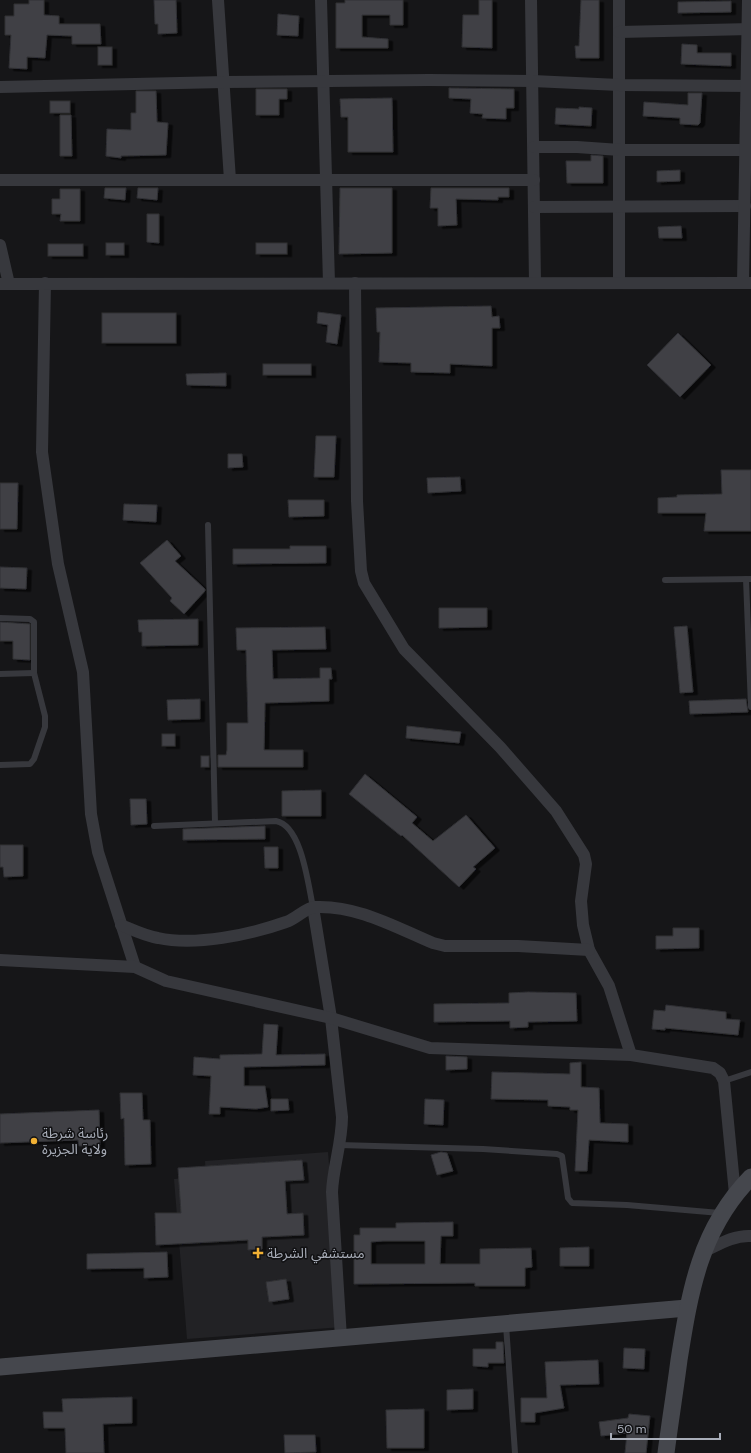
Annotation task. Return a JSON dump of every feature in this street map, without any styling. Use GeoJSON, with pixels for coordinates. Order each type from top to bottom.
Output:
{"type":"FeatureCollection","features":[{"type":"Feature","properties":{"kind":"main road"},"geometry":{"type":"LineString","coordinates":[[666,1453],[687,1308],[703,1252],[722,1213],[735,1194],[751,1177]]}},
{"type":"Feature","properties":{"kind":"main road"},"geometry":{"type":"LineString","coordinates":[[0,1367],[687,1308]]}},
{"type":"Feature","properties":{"kind":"street"},"geometry":{"type":"LineString","coordinates":[[218,0],[230,180]]}},
{"type":"Feature","properties":{"kind":"street"},"geometry":{"type":"LineString","coordinates":[[321,0],[322,81],[327,179],[329,283]]}},
{"type":"Feature","properties":{"kind":"street"},"geometry":{"type":"LineString","coordinates":[[531,0],[536,283]]}},
{"type":"Feature","properties":{"kind":"street"},"geometry":{"type":"LineString","coordinates":[[619,0],[619,283]]}},
{"type":"Feature","properties":{"kind":"street"},"geometry":{"type":"LineString","coordinates":[[0,245],[5,284],[747,283],[745,206],[750,29],[748,0]]}},
{"type":"Feature","properties":{"kind":"street"},"geometry":{"type":"LineString","coordinates":[[619,32],[750,29]]}},
{"type":"Feature","properties":{"kind":"street"},"geometry":{"type":"LineString","coordinates":[[0,87],[322,81],[533,81],[619,85],[749,86]]}},
{"type":"Feature","properties":{"kind":"street"},"geometry":{"type":"LineString","coordinates":[[534,147],[577,147],[620,150],[746,150]]}},
{"type":"Feature","properties":{"kind":"street"},"geometry":{"type":"LineString","coordinates":[[0,180],[534,180]]}},
{"type":"Feature","properties":{"kind":"street"},"geometry":{"type":"LineString","coordinates":[[534,207],[620,208],[745,206]]}},
{"type":"Feature","properties":{"kind":"street"},"geometry":{"type":"LineString","coordinates":[[45,283],[42,452],[58,564],[83,672],[91,814],[98,852],[135,968]]}},
{"type":"Feature","properties":{"kind":"street"},"geometry":{"type":"LineString","coordinates":[[355,283],[357,501],[361,571],[364,583],[404,649],[500,747],[556,811],[584,855],[586,864],[581,901],[581,914],[589,950],[607,979],[631,1055]]}},
{"type":"Feature","properties":{"kind":"street"},"geometry":{"type":"LineString","coordinates":[[121,925],[158,938],[185,941],[252,932],[288,922],[313,907],[335,907],[354,910],[433,943],[446,946],[518,946],[589,950]]}},
{"type":"Feature","properties":{"kind":"street"},"geometry":{"type":"LineString","coordinates":[[313,907],[331,1018],[342,1117],[339,1145],[332,1176],[341,1338]]}},
{"type":"Feature","properties":{"kind":"street"},"geometry":{"type":"LineString","coordinates":[[0,960],[135,968],[166,981],[331,1018],[430,1048],[631,1055],[713,1068],[720,1073],[724,1081],[735,1194]]}},
{"type":"Feature","properties":{"kind":"street"},"geometry":{"type":"LineString","coordinates":[[703,1252],[727,1240],[751,1236]]}},
{"type":"Feature","properties":{"kind":"lane"},"geometry":{"type":"LineString","coordinates":[[208,525],[215,823]]}},
{"type":"Feature","properties":{"kind":"lane"},"geometry":{"type":"LineString","coordinates":[[665,580],[749,579],[751,707]]}},
{"type":"Feature","properties":{"kind":"lane"},"geometry":{"type":"LineString","coordinates":[[0,618],[30,619],[34,622],[34,673],[45,716],[45,727],[34,759],[30,764],[0,765]]}},
{"type":"Feature","properties":{"kind":"lane"},"geometry":{"type":"LineString","coordinates":[[0,674],[34,673]]}},
{"type":"Feature","properties":{"kind":"lane"},"geometry":{"type":"LineString","coordinates":[[154,826],[276,821],[286,825],[298,844],[313,907]]}},
{"type":"Feature","properties":{"kind":"lane"},"geometry":{"type":"LineString","coordinates":[[724,1081],[751,1072]]}},
{"type":"Feature","properties":{"kind":"lane"},"geometry":{"type":"LineString","coordinates":[[339,1145],[483,1149],[557,1154],[562,1156],[568,1198],[572,1203],[627,1205],[722,1213]]}},
{"type":"Feature","properties":{"kind":"lane"},"geometry":{"type":"LineString","coordinates":[[506,1324],[515,1453]]}},
{"type":"Feature","properties":{"kind":"shaded area","name":"مستشفي الشرطة"},"geometry":{"type":"Polygon","coordinates":[[[328,1152],[342,1327],[187,1339],[174,1179],[206,1176],[205,1161],[328,1152]]]}},
{"type":"Feature","properties":{"kind":"building"},"geometry":{"type":"Polygon","coordinates":[[[29,0],[44,0],[44,15],[59,16],[59,24],[100,24],[101,44],[72,44],[72,36],[47,35],[45,58],[27,57],[27,69],[9,68],[11,35],[5,35],[5,16],[14,16],[14,4],[29,4],[29,0]]]}},
{"type":"Feature","properties":{"kind":"building"},"geometry":{"type":"Polygon","coordinates":[[[154,0],[176,0],[177,33],[158,34],[158,24],[155,24],[154,0]]]}},
{"type":"Feature","properties":{"kind":"building"},"geometry":{"type":"Polygon","coordinates":[[[345,0],[403,0],[403,25],[390,25],[390,15],[362,15],[362,37],[388,39],[388,48],[336,48],[336,3],[345,3],[345,0]]]}},
{"type":"Feature","properties":{"kind":"building"},"geometry":{"type":"Polygon","coordinates":[[[479,0],[492,0],[492,48],[462,47],[463,15],[479,15],[479,0]]]}},
{"type":"Feature","properties":{"kind":"building"},"geometry":{"type":"Polygon","coordinates":[[[581,0],[599,0],[599,58],[576,58],[575,46],[579,46],[581,0]]]}},
{"type":"Feature","properties":{"kind":"building"},"geometry":{"type":"Polygon","coordinates":[[[731,1],[731,12],[678,13],[678,2],[731,1]]]}},
{"type":"Feature","properties":{"kind":"building"},"geometry":{"type":"Polygon","coordinates":[[[278,14],[299,16],[298,36],[277,35],[278,14]]]}},
{"type":"Feature","properties":{"kind":"building"},"geometry":{"type":"Polygon","coordinates":[[[682,44],[697,45],[697,53],[731,53],[731,66],[681,64],[682,44]]]}},
{"type":"Feature","properties":{"kind":"building"},"geometry":{"type":"Polygon","coordinates":[[[98,47],[112,47],[112,65],[98,65],[98,47]]]}},
{"type":"Feature","properties":{"kind":"building"},"geometry":{"type":"Polygon","coordinates":[[[449,88],[514,89],[514,108],[506,108],[506,119],[482,118],[483,114],[470,113],[471,99],[449,98],[449,88]]]}},
{"type":"Feature","properties":{"kind":"building"},"geometry":{"type":"Polygon","coordinates":[[[256,89],[287,89],[287,99],[279,99],[279,115],[256,115],[256,89]]]}},
{"type":"Feature","properties":{"kind":"building"},"geometry":{"type":"Polygon","coordinates":[[[136,91],[156,91],[157,122],[168,123],[166,155],[121,156],[121,158],[106,156],[107,129],[131,130],[131,113],[136,113],[136,91]]]}},
{"type":"Feature","properties":{"kind":"building"},"geometry":{"type":"Polygon","coordinates":[[[688,93],[702,93],[700,123],[698,125],[680,124],[680,118],[643,116],[644,102],[688,105],[688,93]]]}},
{"type":"Feature","properties":{"kind":"building"},"geometry":{"type":"Polygon","coordinates":[[[392,98],[393,152],[348,152],[348,117],[341,117],[340,99],[392,98]]]}},
{"type":"Feature","properties":{"kind":"building"},"geometry":{"type":"Polygon","coordinates":[[[50,101],[70,101],[70,113],[50,113],[50,101]]]}},
{"type":"Feature","properties":{"kind":"building"},"geometry":{"type":"Polygon","coordinates":[[[579,107],[592,108],[591,126],[555,124],[556,108],[579,109],[579,107]]]}},
{"type":"Feature","properties":{"kind":"building"},"geometry":{"type":"Polygon","coordinates":[[[60,115],[71,115],[72,156],[60,156],[60,115]]]}},
{"type":"Feature","properties":{"kind":"building"},"geometry":{"type":"Polygon","coordinates":[[[591,155],[603,156],[603,183],[567,183],[566,161],[591,161],[591,155]]]}},
{"type":"Feature","properties":{"kind":"building"},"geometry":{"type":"Polygon","coordinates":[[[680,170],[680,181],[657,182],[657,171],[680,170]]]}},
{"type":"Feature","properties":{"kind":"building"},"geometry":{"type":"Polygon","coordinates":[[[105,188],[126,188],[125,200],[104,198],[105,188]]]}},
{"type":"Feature","properties":{"kind":"building"},"geometry":{"type":"Polygon","coordinates":[[[138,188],[158,188],[157,200],[137,198],[138,188]]]}},
{"type":"Feature","properties":{"kind":"building"},"geometry":{"type":"Polygon","coordinates":[[[340,188],[392,188],[392,253],[339,254],[340,188]]]}},
{"type":"Feature","properties":{"kind":"building"},"geometry":{"type":"Polygon","coordinates":[[[431,188],[509,188],[509,197],[498,197],[498,200],[456,199],[457,225],[438,226],[438,208],[430,208],[431,188]]]}},
{"type":"Feature","properties":{"kind":"building"},"geometry":{"type":"Polygon","coordinates":[[[60,189],[80,189],[80,221],[60,221],[61,214],[52,214],[52,199],[60,199],[60,189]]]}},
{"type":"Feature","properties":{"kind":"building"},"geometry":{"type":"Polygon","coordinates":[[[147,214],[159,214],[159,243],[147,242],[147,214]]]}},
{"type":"Feature","properties":{"kind":"building"},"geometry":{"type":"Polygon","coordinates":[[[681,226],[682,238],[659,238],[658,227],[681,226]]]}},
{"type":"Feature","properties":{"kind":"building"},"geometry":{"type":"Polygon","coordinates":[[[106,243],[124,243],[124,255],[106,255],[106,243]]]}},
{"type":"Feature","properties":{"kind":"building"},"geometry":{"type":"Polygon","coordinates":[[[256,243],[287,243],[287,254],[256,254],[256,243]]]}},
{"type":"Feature","properties":{"kind":"building"},"geometry":{"type":"Polygon","coordinates":[[[48,244],[83,244],[83,256],[48,256],[48,244]]]}},
{"type":"Feature","properties":{"kind":"building"},"geometry":{"type":"Polygon","coordinates":[[[491,306],[492,317],[499,316],[500,328],[492,328],[492,366],[450,364],[450,373],[411,372],[411,363],[379,362],[380,332],[377,332],[376,308],[491,306]]]}},
{"type":"Feature","properties":{"kind":"building"},"geometry":{"type":"Polygon","coordinates":[[[318,312],[341,315],[337,344],[326,342],[328,325],[317,323],[318,312]]]}},
{"type":"Feature","properties":{"kind":"building"},"geometry":{"type":"Polygon","coordinates":[[[102,313],[176,313],[176,343],[102,343],[102,313]]]}},
{"type":"Feature","properties":{"kind":"building"},"geometry":{"type":"Polygon","coordinates":[[[678,333],[711,365],[680,397],[647,365],[678,333]]]}},
{"type":"Feature","properties":{"kind":"building"},"geometry":{"type":"Polygon","coordinates":[[[263,364],[311,364],[311,375],[263,375],[263,364]]]}},
{"type":"Feature","properties":{"kind":"building"},"geometry":{"type":"Polygon","coordinates":[[[226,373],[226,386],[187,385],[186,374],[226,373]]]}},
{"type":"Feature","properties":{"kind":"building"},"geometry":{"type":"Polygon","coordinates":[[[316,436],[336,436],[334,477],[314,477],[316,436]]]}},
{"type":"Feature","properties":{"kind":"building"},"geometry":{"type":"Polygon","coordinates":[[[228,454],[242,454],[243,467],[228,468],[228,454]]]}},
{"type":"Feature","properties":{"kind":"building"},"geometry":{"type":"Polygon","coordinates":[[[721,470],[751,470],[751,531],[704,531],[706,513],[658,513],[658,498],[677,497],[677,495],[722,494],[721,470]]]}},
{"type":"Feature","properties":{"kind":"building"},"geometry":{"type":"Polygon","coordinates":[[[460,477],[461,491],[428,493],[427,478],[460,477]]]}},
{"type":"Feature","properties":{"kind":"building"},"geometry":{"type":"Polygon","coordinates":[[[0,483],[18,483],[17,529],[0,529],[0,483]]]}},
{"type":"Feature","properties":{"kind":"building"},"geometry":{"type":"Polygon","coordinates":[[[288,500],[324,500],[324,516],[289,517],[288,500]]]}},
{"type":"Feature","properties":{"kind":"building"},"geometry":{"type":"Polygon","coordinates":[[[124,504],[157,505],[156,522],[123,520],[124,504]]]}},
{"type":"Feature","properties":{"kind":"building"},"geometry":{"type":"Polygon","coordinates":[[[167,540],[181,556],[175,561],[205,589],[205,591],[184,614],[170,601],[172,598],[140,563],[167,540]]]}},
{"type":"Feature","properties":{"kind":"building"},"geometry":{"type":"Polygon","coordinates":[[[290,546],[326,546],[326,563],[233,564],[233,549],[290,549],[290,546]]]}},
{"type":"Feature","properties":{"kind":"building"},"geometry":{"type":"Polygon","coordinates":[[[0,567],[27,568],[26,589],[0,588],[0,567]]]}},
{"type":"Feature","properties":{"kind":"building"},"geometry":{"type":"Polygon","coordinates":[[[439,608],[487,608],[487,627],[439,628],[439,608]]]}},
{"type":"Feature","properties":{"kind":"building"},"geometry":{"type":"Polygon","coordinates":[[[198,619],[198,645],[142,646],[142,632],[139,632],[138,620],[198,619]]]}},
{"type":"Feature","properties":{"kind":"building"},"geometry":{"type":"Polygon","coordinates":[[[0,622],[30,624],[30,660],[13,659],[13,641],[0,641],[0,622]]]}},
{"type":"Feature","properties":{"kind":"building"},"geometry":{"type":"Polygon","coordinates":[[[687,626],[693,692],[680,693],[674,627],[687,626]]]}},
{"type":"Feature","properties":{"kind":"building"},"geometry":{"type":"Polygon","coordinates":[[[325,627],[326,649],[272,650],[273,679],[320,678],[320,668],[331,668],[332,679],[329,679],[329,701],[265,703],[264,750],[303,750],[303,767],[218,767],[218,755],[226,755],[227,723],[248,723],[246,650],[237,650],[236,628],[325,627]]]}},
{"type":"Feature","properties":{"kind":"building"},"geometry":{"type":"Polygon","coordinates":[[[200,699],[200,719],[168,720],[167,700],[200,699]]]}},
{"type":"Feature","properties":{"kind":"building"},"geometry":{"type":"Polygon","coordinates":[[[746,699],[748,712],[690,714],[689,701],[746,699]]]}},
{"type":"Feature","properties":{"kind":"building"},"geometry":{"type":"Polygon","coordinates":[[[407,726],[461,732],[459,743],[406,738],[407,726]]]}},
{"type":"Feature","properties":{"kind":"building"},"geometry":{"type":"Polygon","coordinates":[[[162,734],[175,734],[175,746],[162,746],[162,734]]]}},
{"type":"Feature","properties":{"kind":"building"},"geometry":{"type":"Polygon","coordinates":[[[201,756],[209,756],[209,767],[201,767],[201,756]]]}},
{"type":"Feature","properties":{"kind":"building"},"geometry":{"type":"Polygon","coordinates":[[[365,774],[417,817],[412,823],[433,841],[466,815],[495,848],[473,867],[476,869],[459,887],[402,835],[401,836],[349,794],[365,774]]]}},
{"type":"Feature","properties":{"kind":"building"},"geometry":{"type":"Polygon","coordinates":[[[321,790],[321,816],[282,816],[282,791],[321,790]]]}},
{"type":"Feature","properties":{"kind":"building"},"geometry":{"type":"Polygon","coordinates":[[[130,799],[146,799],[147,824],[131,825],[130,799]]]}},
{"type":"Feature","properties":{"kind":"building"},"geometry":{"type":"Polygon","coordinates":[[[265,826],[265,839],[183,840],[183,829],[265,826]]]}},
{"type":"Feature","properties":{"kind":"building"},"geometry":{"type":"Polygon","coordinates":[[[0,845],[23,845],[23,876],[4,877],[3,867],[0,867],[0,845]]]}},
{"type":"Feature","properties":{"kind":"building"},"geometry":{"type":"Polygon","coordinates":[[[264,847],[278,847],[278,868],[265,868],[264,847]]]}},
{"type":"Feature","properties":{"kind":"building"},"geometry":{"type":"Polygon","coordinates":[[[673,928],[699,928],[699,948],[656,949],[656,936],[673,936],[673,928]]]}},
{"type":"Feature","properties":{"kind":"building"},"geometry":{"type":"Polygon","coordinates":[[[509,993],[576,993],[577,1021],[528,1022],[528,1027],[510,1028],[510,1021],[434,1022],[434,1004],[509,1003],[509,993]]]}},
{"type":"Feature","properties":{"kind":"building"},"geometry":{"type":"Polygon","coordinates":[[[666,1005],[726,1012],[726,1019],[740,1020],[738,1035],[665,1028],[665,1030],[652,1029],[654,1010],[665,1011],[666,1005]]]}},
{"type":"Feature","properties":{"kind":"building"},"geometry":{"type":"Polygon","coordinates":[[[264,1024],[278,1025],[276,1055],[325,1054],[325,1065],[244,1067],[244,1086],[265,1086],[268,1107],[256,1109],[220,1107],[220,1114],[209,1114],[211,1076],[193,1075],[194,1057],[220,1059],[220,1055],[262,1054],[264,1024]]]}},
{"type":"Feature","properties":{"kind":"building"},"geometry":{"type":"Polygon","coordinates":[[[446,1056],[467,1057],[467,1069],[446,1070],[446,1056]]]}},
{"type":"Feature","properties":{"kind":"building"},"geometry":{"type":"Polygon","coordinates":[[[581,1062],[581,1087],[599,1088],[600,1123],[628,1124],[628,1142],[589,1140],[587,1171],[575,1171],[578,1110],[570,1110],[570,1107],[548,1106],[548,1100],[491,1099],[492,1072],[570,1074],[570,1063],[581,1062]]]}},
{"type":"Feature","properties":{"kind":"building"},"geometry":{"type":"Polygon","coordinates":[[[120,1093],[142,1093],[143,1120],[150,1120],[151,1164],[125,1165],[124,1118],[121,1119],[120,1093]]]}},
{"type":"Feature","properties":{"kind":"building"},"geometry":{"type":"Polygon","coordinates":[[[271,1099],[288,1099],[289,1110],[271,1111],[271,1099]]]}},
{"type":"Feature","properties":{"kind":"building"},"geometry":{"type":"Polygon","coordinates":[[[425,1099],[444,1100],[443,1125],[424,1124],[425,1099]]]}},
{"type":"Feature","properties":{"kind":"building"},"geometry":{"type":"Polygon","coordinates":[[[99,1110],[100,1145],[79,1146],[78,1140],[0,1143],[0,1114],[99,1110]]]}},
{"type":"Feature","properties":{"kind":"building"},"geometry":{"type":"Polygon","coordinates":[[[441,1152],[447,1153],[453,1171],[437,1175],[431,1155],[441,1152]]]}},
{"type":"Feature","properties":{"kind":"building"},"geometry":{"type":"Polygon","coordinates":[[[302,1160],[304,1180],[285,1181],[287,1214],[303,1213],[304,1235],[262,1237],[262,1249],[248,1250],[248,1240],[156,1245],[155,1213],[181,1213],[178,1168],[302,1160]]]}},
{"type":"Feature","properties":{"kind":"building"},"geometry":{"type":"Polygon","coordinates":[[[453,1222],[453,1236],[441,1236],[440,1264],[480,1264],[480,1249],[531,1248],[532,1267],[525,1268],[525,1286],[475,1286],[475,1283],[354,1284],[354,1235],[360,1235],[360,1228],[396,1228],[396,1223],[453,1222]],[[425,1241],[371,1242],[371,1264],[425,1264],[425,1241]]]}},
{"type":"Feature","properties":{"kind":"building"},"geometry":{"type":"Polygon","coordinates":[[[589,1247],[589,1266],[560,1266],[560,1248],[589,1247]]]}},
{"type":"Feature","properties":{"kind":"building"},"geometry":{"type":"Polygon","coordinates":[[[167,1252],[168,1277],[144,1278],[144,1268],[87,1269],[87,1254],[167,1252]]]}},
{"type":"Feature","properties":{"kind":"building"},"geometry":{"type":"Polygon","coordinates":[[[286,1279],[289,1299],[269,1302],[266,1282],[286,1279]]]}},
{"type":"Feature","properties":{"kind":"building"},"geometry":{"type":"Polygon","coordinates":[[[496,1342],[503,1342],[504,1363],[488,1363],[488,1367],[473,1366],[473,1349],[496,1349],[496,1342]]]}},
{"type":"Feature","properties":{"kind":"building"},"geometry":{"type":"Polygon","coordinates":[[[624,1348],[645,1349],[644,1369],[623,1368],[624,1348]]]}},
{"type":"Feature","properties":{"kind":"building"},"geometry":{"type":"Polygon","coordinates":[[[598,1360],[599,1384],[560,1385],[564,1408],[535,1413],[535,1422],[521,1422],[521,1398],[547,1398],[545,1362],[598,1360]]]}},
{"type":"Feature","properties":{"kind":"building"},"geometry":{"type":"Polygon","coordinates":[[[473,1389],[473,1409],[447,1410],[447,1390],[473,1389]]]}},
{"type":"Feature","properties":{"kind":"building"},"geometry":{"type":"Polygon","coordinates":[[[132,1397],[132,1423],[103,1424],[104,1453],[66,1453],[65,1428],[44,1428],[43,1412],[63,1412],[62,1399],[132,1397]]]}},
{"type":"Feature","properties":{"kind":"building"},"geometry":{"type":"Polygon","coordinates":[[[424,1409],[424,1448],[387,1448],[386,1410],[424,1409]]]}},
{"type":"Feature","properties":{"kind":"building"},"geometry":{"type":"Polygon","coordinates":[[[629,1414],[650,1416],[646,1453],[625,1453],[627,1433],[601,1436],[599,1422],[628,1418],[629,1414]]]}},
{"type":"Feature","properties":{"kind":"building"},"geometry":{"type":"Polygon","coordinates":[[[284,1435],[315,1435],[316,1452],[285,1453],[284,1435]]]}},
{"type":"Feature","properties":{"kind":"place","name":"رئاسة شرطة ولاية الجزيرة"},"geometry":{"type":"Point","coordinates":[34,1141]}},
{"type":"Feature","properties":{"kind":"place","name":"مستشفي الشرطة"},"geometry":{"type":"Point","coordinates":[258,1253]}}]}
